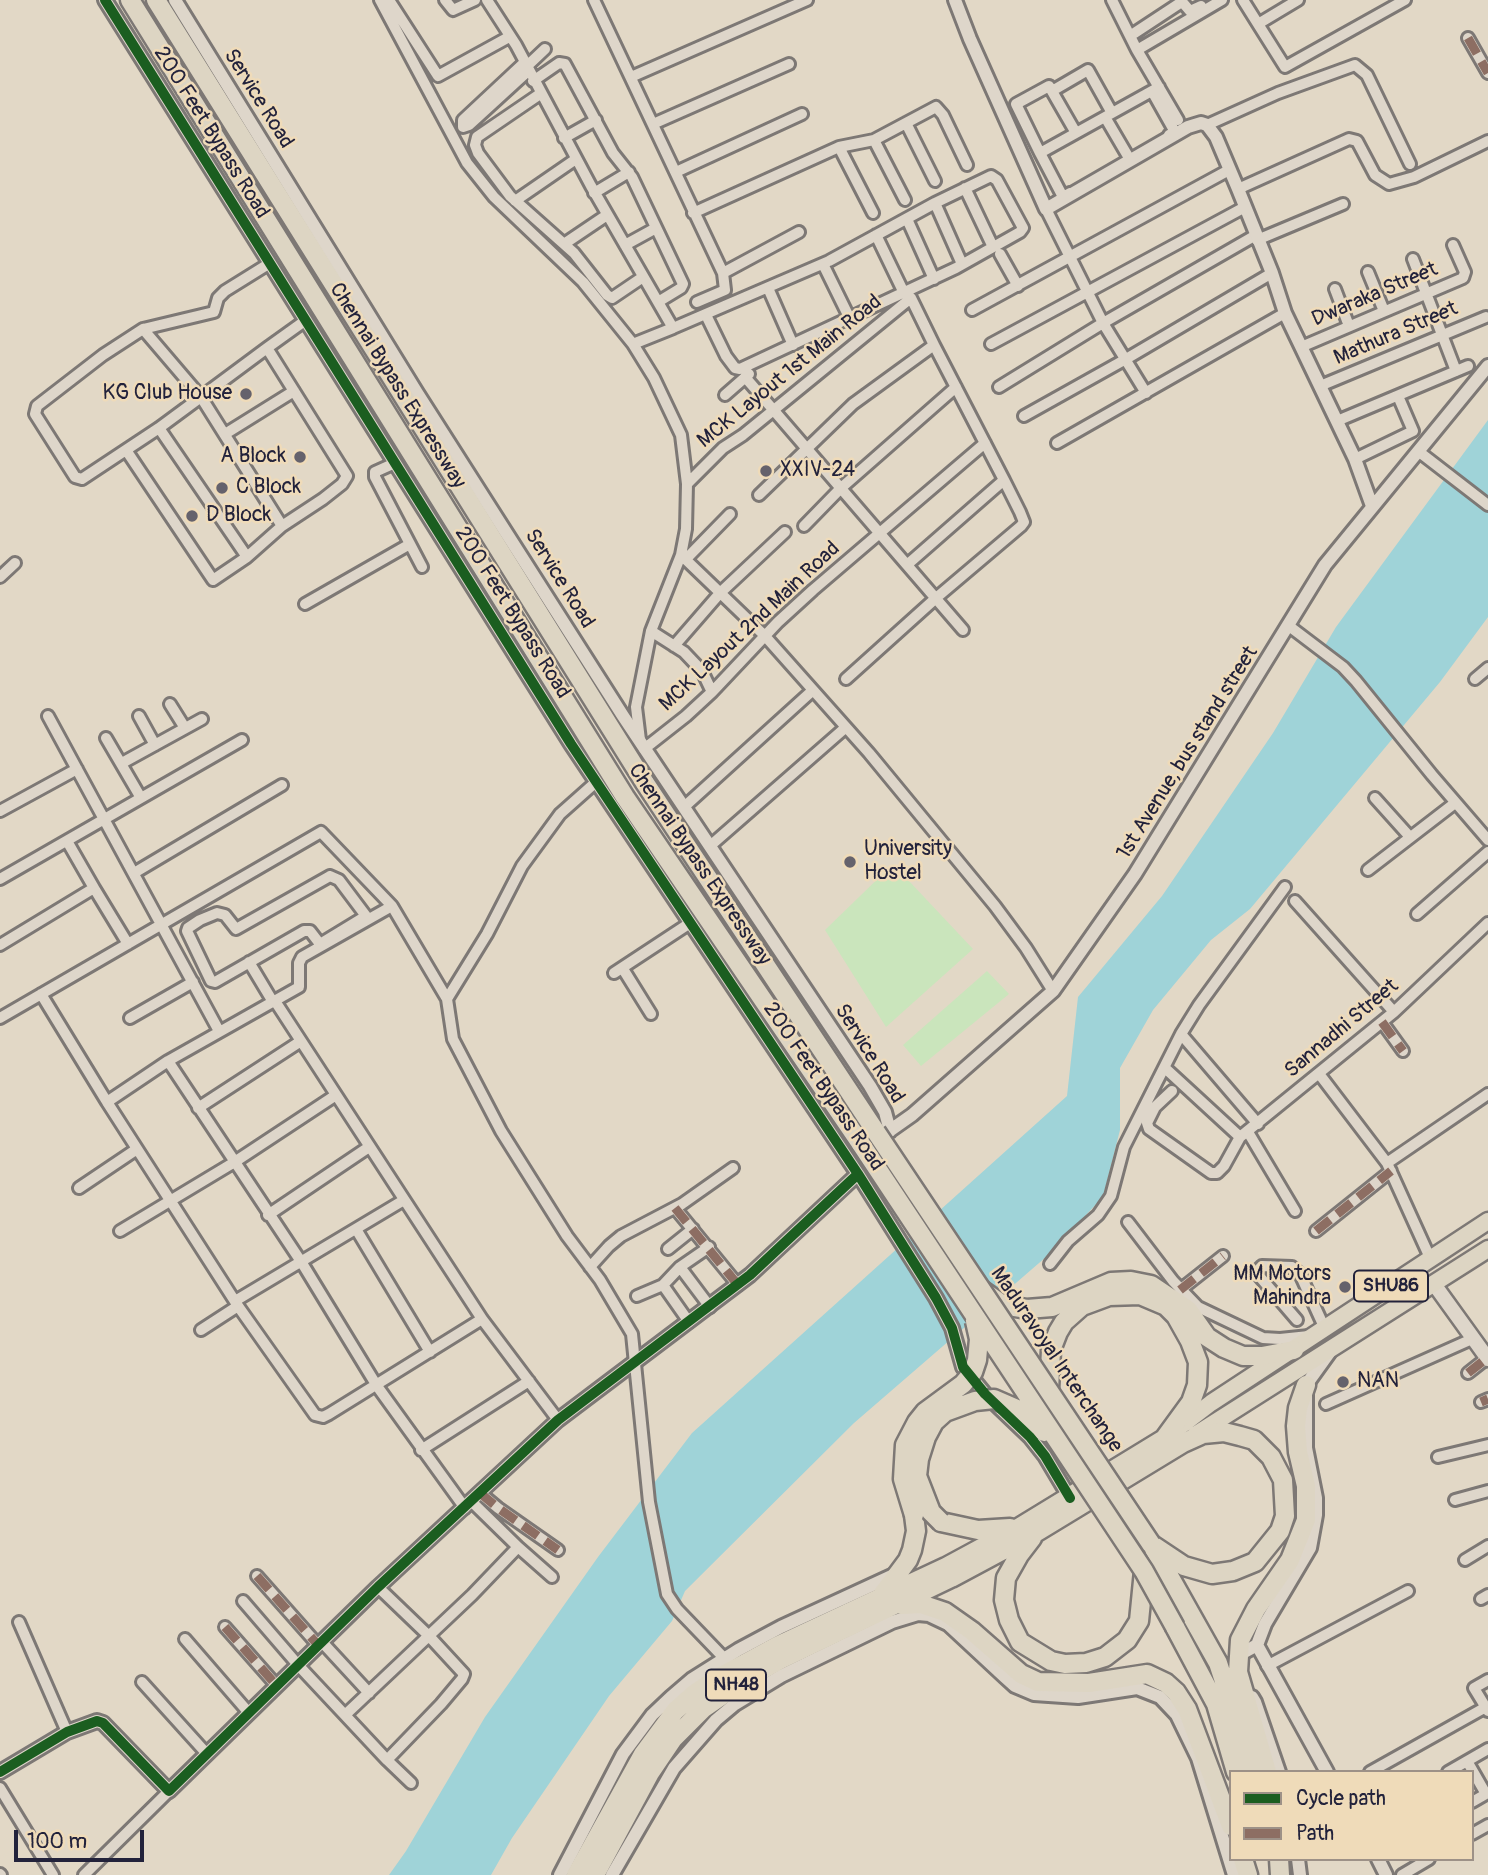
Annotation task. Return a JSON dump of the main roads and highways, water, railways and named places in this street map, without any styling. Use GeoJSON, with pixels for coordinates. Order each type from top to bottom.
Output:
{"type":"FeatureCollection","features":[{"type":"Feature","properties":{"kind":"highway","name":"Chennai Bypass Expressway"},"geometry":{"type":"LineString","coordinates":[[130,0],[625,797],[861,1143]]}},
{"type":"Feature","properties":{"kind":"highway","name":"Chennai Bypass Expressway"},"geometry":{"type":"LineString","coordinates":[[156,0],[645,783],[883,1132]]}},
{"type":"Feature","properties":{"kind":"highway","name":"Maduravoyal Interchange"},"geometry":{"type":"LineString","coordinates":[[883,1132],[979,1288],[1152,1544],[1218,1662],[1253,1770]]}},
{"type":"Feature","properties":{"kind":"highway","name":"Maduravoyal Interchange"},"geometry":{"type":"LineString","coordinates":[[861,1143],[1144,1571],[1216,1704],[1235,1770]]}},
{"type":"Feature","properties":{"kind":"highway"},"geometry":{"type":"LineString","coordinates":[[979,1288],[1003,1306],[1027,1309],[1052,1307],[1111,1282],[1131,1281],[1151,1285],[1188,1310],[1198,1339],[1197,1385],[1191,1402],[1164,1438]]}},
{"type":"Feature","properties":{"kind":"highway"},"geometry":{"type":"LineString","coordinates":[[1049,1390],[1051,1350],[1058,1332],[1073,1313],[1097,1300],[1123,1294],[1140,1295],[1166,1306],[1198,1339],[1243,1356],[1262,1356],[1294,1350]]}},
{"type":"Feature","properties":{"kind":"highway"},"geometry":{"type":"LineString","coordinates":[[966,1302],[978,1328],[977,1360],[973,1372],[963,1384],[925,1412],[905,1445],[903,1479],[914,1515],[915,1541],[908,1560],[899,1572],[890,1608],[921,1604],[945,1612],[972,1631],[1021,1674],[1038,1682],[1089,1683],[1147,1674],[1166,1683],[1176,1692],[1187,1709],[1229,1821]]}},
{"type":"Feature","properties":{"kind":"highway"},"geometry":{"type":"LineString","coordinates":[[1266,1770],[1238,1672],[1240,1640],[1256,1609],[1290,1560],[1306,1520],[1306,1486],[1298,1452],[1296,1426],[1298,1408],[1306,1385]]}},
{"type":"Feature","properties":{"kind":"highway"},"geometry":{"type":"LineString","coordinates":[[1072,1463],[1037,1424],[1017,1409],[994,1399],[957,1407],[945,1412],[934,1422],[919,1459],[917,1476],[931,1512],[941,1522],[978,1530],[1027,1530],[1006,1578],[1004,1600],[1009,1620],[1020,1642],[1051,1661],[1066,1664],[1086,1663],[1105,1657],[1127,1640],[1139,1621],[1144,1571]]}},
{"type":"Feature","properties":{"kind":"highway"},"geometry":{"type":"LineString","coordinates":[[1152,1544],[1184,1566],[1199,1572],[1233,1572],[1255,1562],[1280,1531],[1285,1516],[1283,1480],[1271,1457],[1254,1440],[1224,1432],[1203,1434],[1183,1443]]}},
{"type":"Feature","properties":{"kind":"highway","name":"SHU86"},"geometry":{"type":"LineString","coordinates":[[1027,1530],[1070,1498],[1164,1438]]}},
{"type":"Feature","properties":{"kind":"highway","name":"SHU86"},"geometry":{"type":"LineString","coordinates":[[949,1573],[1183,1443]]}},
{"type":"Feature","properties":{"kind":"highway","name":"NH48"},"geometry":{"type":"LineString","coordinates":[[583,1869],[660,1756],[679,1732],[704,1708],[780,1660],[890,1608],[949,1573]]}},
{"type":"Feature","properties":{"kind":"highway","name":"NH48"},"geometry":{"type":"LineString","coordinates":[[583,1869],[633,1771],[659,1731],[694,1694],[809,1623],[890,1608]]}},
{"type":"Feature","properties":{"kind":"main road","name":"SHU86"},"geometry":{"type":"LineString","coordinates":[[1164,1438],[1210,1403],[1488,1221]]}},
{"type":"Feature","properties":{"kind":"main road","name":"SHU86"},"geometry":{"type":"LineString","coordinates":[[1183,1443],[1488,1249]]}},
{"type":"Feature","properties":{"kind":"main road"},"geometry":{"type":"LineString","coordinates":[[1434,1283],[1488,1359]]}},
{"type":"Feature","properties":{"kind":"water"},"geometry":{"type":"Polygon","coordinates":[[[1488,420],[1488,617],[1440,682],[1250,909],[1211,940],[1153,1010],[1120,1068],[1120,1130],[1103,1197],[1046,1257],[854,1423],[685,1591],[672,1621],[609,1696],[512,1838],[491,1875],[389,1875],[485,1717],[598,1557],[692,1433],[1067,1096],[1078,997],[1162,896],[1273,733],[1336,627],[1488,420]]]}},
{"type":"Feature","properties":{"kind":"place","name":"KG Club House"},"geometry":{"type":"Point","coordinates":[246,394]}},
{"type":"Feature","properties":{"kind":"place","name":"A Block"},"geometry":{"type":"Point","coordinates":[300,457]}},
{"type":"Feature","properties":{"kind":"place","name":"XXIV-24"},"geometry":{"type":"Point","coordinates":[766,471]}},
{"type":"Feature","properties":{"kind":"place","name":"C Block"},"geometry":{"type":"Point","coordinates":[222,488]}},
{"type":"Feature","properties":{"kind":"place","name":"D Block"},"geometry":{"type":"Point","coordinates":[192,516]}},
{"type":"Feature","properties":{"kind":"place","name":"University Hostel"},"geometry":{"type":"Point","coordinates":[850,862]}},
{"type":"Feature","properties":{"kind":"place","name":"MM Motors Mahindra"},"geometry":{"type":"Point","coordinates":[1345,1287]}},
{"type":"Feature","properties":{"kind":"place","name":"NAN"},"geometry":{"type":"Point","coordinates":[1343,1382]}}]}
